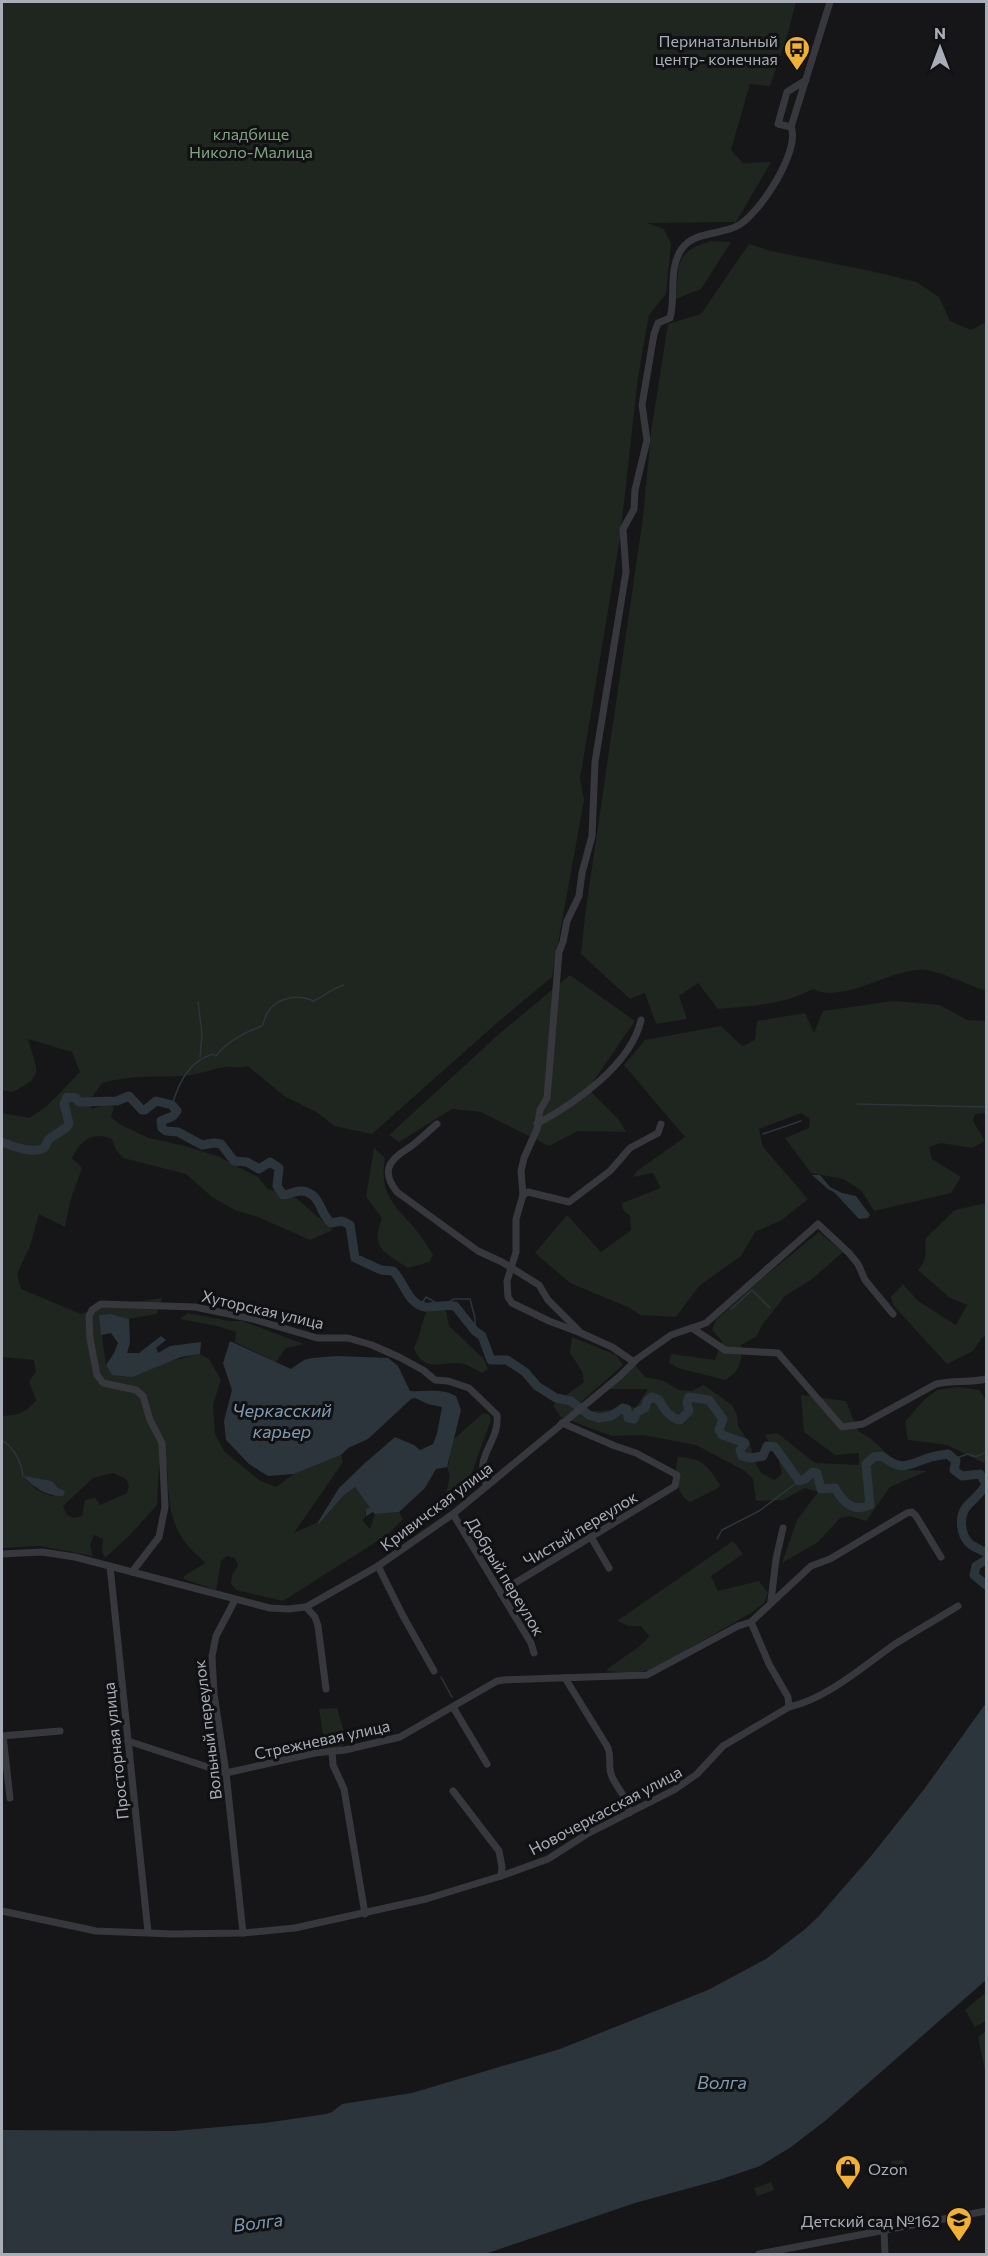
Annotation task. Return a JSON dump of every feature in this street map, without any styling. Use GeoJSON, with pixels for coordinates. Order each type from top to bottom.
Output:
{"type":"FeatureCollection","features":[{"type":"Feature","properties":{"kind":"street"},"geometry":{"type":"LineString","coordinates":[[634,1362],[612,1347],[512,1303],[508,1297],[507,1281],[516,1252],[516,1219],[523,1195],[522,1165],[537,1129],[540,1110],[547,1098],[559,952],[567,921],[579,896],[582,873],[592,836],[596,762],[626,572],[624,529],[634,509],[635,490],[647,440],[642,405],[654,334],[658,323],[670,318],[673,306],[674,267],[680,252],[690,241],[739,225],[751,215],[787,162],[794,133],[791,127],[830,2]]}},
{"type":"Feature","properties":{"kind":"street"},"geometry":{"type":"LineString","coordinates":[[791,127],[778,124],[787,92],[806,80]]}},
{"type":"Feature","properties":{"kind":"street"},"geometry":{"type":"LineString","coordinates":[[537,1124],[566,1108],[625,1055],[638,1034],[641,1020]]}},
{"type":"Feature","properties":{"kind":"street"},"geometry":{"type":"LineString","coordinates":[[437,1124],[407,1149],[400,1151],[389,1165],[391,1185],[397,1192],[478,1251],[539,1284],[548,1300],[581,1333]]}},
{"type":"Feature","properties":{"kind":"street"},"geometry":{"type":"LineString","coordinates":[[523,1195],[528,1192],[569,1202],[610,1171],[630,1148],[658,1133],[660,1124]]}},
{"type":"Feature","properties":{"kind":"street","name":"Кривичская улица"},"geometry":{"type":"LineString","coordinates":[[2,1554],[52,1553],[274,1609],[306,1607],[378,1566],[453,1514],[634,1362],[671,1335],[706,1323],[818,1224],[849,1253],[858,1264],[865,1280],[893,1314]]}},
{"type":"Feature","properties":{"kind":"street","name":"Хуторская улица"},"geometry":{"type":"LineString","coordinates":[[132,1572],[159,1537],[165,1507],[162,1443],[150,1420],[143,1396],[136,1389],[103,1383],[97,1375],[90,1339],[89,1316],[92,1310],[101,1304],[195,1307],[253,1319],[316,1338],[348,1338],[372,1345],[399,1357],[435,1380],[448,1381],[469,1388],[497,1415],[496,1430],[483,1458],[482,1476],[487,1486]]}},
{"type":"Feature","properties":{"kind":"street"},"geometry":{"type":"LineString","coordinates":[[692,1328],[725,1350],[778,1353],[842,1427],[863,1424],[936,1384],[987,1379]]}},
{"type":"Feature","properties":{"kind":"street","name":"Чистый переулок"},"geometry":{"type":"LineString","coordinates":[[501,1594],[515,1583],[675,1486],[677,1476],[667,1470],[636,1453],[562,1423]]}},
{"type":"Feature","properties":{"kind":"street"},"geometry":{"type":"LineString","coordinates":[[789,1707],[788,1697],[769,1664],[751,1622],[771,1601],[811,1566],[830,1559],[907,1513],[912,1512],[941,1557]]}},
{"type":"Feature","properties":{"kind":"street","name":"Добрый переулок"},"geometry":{"type":"LineString","coordinates":[[453,1514],[531,1643],[534,1653]]}},
{"type":"Feature","properties":{"kind":"street"},"geometry":{"type":"LineString","coordinates":[[771,1601],[776,1559],[783,1528]]}},
{"type":"Feature","properties":{"kind":"street"},"geometry":{"type":"LineString","coordinates":[[591,1537],[609,1568]]}},
{"type":"Feature","properties":{"kind":"street","name":"Просторная улица"},"geometry":{"type":"LineString","coordinates":[[110,1566],[148,1932]]}},
{"type":"Feature","properties":{"kind":"street"},"geometry":{"type":"LineString","coordinates":[[378,1566],[434,1671]]}},
{"type":"Feature","properties":{"kind":"street","name":"Вольный переулок"},"geometry":{"type":"LineString","coordinates":[[235,1600],[212,1647],[214,1694],[226,1773],[243,1933]]}},
{"type":"Feature","properties":{"kind":"street","name":"Новочеркасская улица"},"geometry":{"type":"LineString","coordinates":[[2,1911],[96,1930],[243,1933],[295,1928],[365,1914],[426,1899],[501,1876],[548,1859],[587,1834],[674,1790],[697,1774],[723,1746],[789,1707],[798,1705],[829,1689],[958,1606]]}},
{"type":"Feature","properties":{"kind":"street"},"geometry":{"type":"LineString","coordinates":[[306,1607],[315,1617],[318,1626],[326,1689]]}},
{"type":"Feature","properties":{"kind":"street","name":"Стрежневая улица"},"geometry":{"type":"LineString","coordinates":[[226,1773],[315,1753],[332,1752],[396,1739],[504,1680],[647,1675],[738,1626],[751,1622]]}},
{"type":"Feature","properties":{"kind":"street"},"geometry":{"type":"LineString","coordinates":[[566,1678],[608,1746],[612,1776],[629,1804],[629,1813]]}},
{"type":"Feature","properties":{"kind":"street"},"geometry":{"type":"LineString","coordinates":[[453,1707],[487,1764]]}},
{"type":"Feature","properties":{"kind":"street"},"geometry":{"type":"LineString","coordinates":[[10,1798],[2,1736],[60,1731]]}},
{"type":"Feature","properties":{"kind":"street"},"geometry":{"type":"LineString","coordinates":[[128,1741],[226,1773]]}},
{"type":"Feature","properties":{"kind":"street"},"geometry":{"type":"LineString","coordinates":[[332,1752],[333,1765],[344,1789],[365,1901],[365,1914]]}},
{"type":"Feature","properties":{"kind":"street"},"geometry":{"type":"LineString","coordinates":[[453,1791],[499,1851],[501,1876]]}},
{"type":"Feature","properties":{"kind":"street"},"geometry":{"type":"LineString","coordinates":[[759,2254],[987,2211]]}},
{"type":"Feature","properties":{"kind":"street"},"geometry":{"type":"LineString","coordinates":[[884,2230],[885,2254]]}},
{"type":"Feature","properties":{"kind":"green space","name":"кладбище Николо-Малица"},"geometry":{"type":"Polygon","coordinates":[[[2,2],[796,2],[770,86],[750,84],[731,150],[743,163],[771,162],[736,222],[647,223],[664,229],[671,244],[666,294],[649,315],[638,377],[620,538],[580,779],[584,800],[552,977],[372,1134],[334,1126],[318,1113],[284,1096],[248,1066],[225,1067],[189,1075],[133,1078],[102,1083],[89,1102],[92,1109],[106,1104],[114,1107],[111,1117],[121,1125],[149,1138],[220,1157],[258,1177],[268,1189],[296,1198],[333,1230],[310,1240],[258,1217],[235,1210],[212,1197],[186,1174],[123,1158],[116,1150],[112,1139],[99,1136],[83,1142],[72,1158],[82,1168],[70,1202],[65,1227],[39,1214],[30,1246],[17,1274],[21,1289],[81,1314],[104,1307],[162,1298],[157,1314],[129,1319],[111,1314],[99,1315],[106,1365],[112,1375],[200,1354],[209,1359],[221,1380],[213,1404],[215,1434],[224,1451],[259,1480],[276,1487],[294,1474],[341,1455],[343,1462],[294,1533],[320,1523],[343,1496],[355,1487],[370,1508],[365,1512],[366,1516],[362,1520],[370,1529],[375,1514],[399,1512],[403,1519],[387,1535],[283,1601],[236,1590],[231,1584],[232,1576],[238,1565],[235,1558],[227,1556],[221,1561],[216,1590],[184,1579],[184,1576],[205,1563],[189,1547],[177,1529],[171,1509],[167,1467],[159,1465],[157,1505],[105,1558],[102,1551],[103,1539],[94,1535],[90,1545],[93,1556],[40,1546],[2,1548],[2,1416],[21,1412],[29,1408],[36,1400],[29,1381],[36,1372],[34,1360],[2,1357],[2,1113],[29,1118],[46,1107],[80,1072],[72,1052],[28,1039],[36,1065],[35,1076],[12,1092],[2,1090],[2,2]],[[113,1473],[93,1478],[63,1506],[67,1515],[74,1518],[82,1516],[85,1500],[95,1498],[100,1505],[127,1493],[129,1486],[126,1479],[113,1473]],[[24,1477],[37,1490],[52,1496],[58,1488],[52,1481],[24,1477]]]}},
{"type":"Feature","properties":{"kind":"green space"},"geometry":{"type":"Polygon","coordinates":[[[711,241],[731,242],[701,289],[676,299],[679,268],[684,255],[699,245],[711,241]]]}},
{"type":"Feature","properties":{"kind":"green space"},"geometry":{"type":"Polygon","coordinates":[[[749,244],[771,251],[916,282],[939,297],[950,321],[971,330],[986,322],[986,991],[925,970],[898,974],[839,992],[825,993],[813,989],[778,1002],[718,1009],[698,983],[679,996],[687,1019],[656,1024],[645,993],[630,999],[581,954],[585,916],[643,517],[651,432],[668,324],[701,314],[749,244]]]}},
{"type":"Feature","properties":{"kind":"green space"},"geometry":{"type":"Polygon","coordinates":[[[570,975],[635,1021],[588,1089],[619,1120],[626,1132],[578,1131],[549,1146],[481,1112],[452,1109],[399,1142],[389,1135],[499,1034],[570,975]]]}},
{"type":"Feature","properties":{"kind":"green space"},"geometry":{"type":"Polygon","coordinates":[[[893,1001],[940,1005],[967,1020],[986,1021],[986,1113],[975,1114],[973,1121],[985,1141],[972,1148],[941,1143],[929,1147],[932,1159],[961,1177],[951,1193],[874,1211],[861,1190],[843,1179],[811,1173],[785,1138],[809,1128],[810,1119],[801,1113],[759,1129],[763,1147],[808,1199],[782,1220],[755,1232],[741,1256],[699,1286],[676,1317],[640,1315],[630,1308],[570,1283],[535,1253],[567,1215],[601,1252],[631,1230],[630,1216],[623,1210],[622,1203],[661,1188],[653,1173],[633,1177],[637,1171],[685,1137],[624,1065],[645,1040],[721,1026],[742,1046],[755,1040],[757,1021],[805,1013],[814,1033],[823,1011],[893,1001]]]}},
{"type":"Feature","properties":{"kind":"green space"},"geometry":{"type":"Polygon","coordinates":[[[374,1148],[385,1158],[385,1186],[391,1200],[433,1255],[429,1262],[408,1268],[386,1253],[379,1243],[378,1236],[382,1218],[366,1197],[374,1148]]]}},
{"type":"Feature","properties":{"kind":"green space"},"geometry":{"type":"Polygon","coordinates":[[[986,1203],[986,1336],[973,1351],[947,1364],[893,1305],[891,1297],[903,1284],[918,1301],[956,1325],[967,1305],[950,1298],[918,1270],[924,1259],[926,1238],[955,1210],[986,1203]]]}},
{"type":"Feature","properties":{"kind":"green space"},"geometry":{"type":"Polygon","coordinates":[[[819,1232],[843,1252],[811,1280],[786,1295],[762,1325],[757,1336],[741,1345],[739,1365],[734,1373],[725,1380],[678,1368],[669,1363],[671,1354],[715,1360],[722,1341],[712,1330],[716,1320],[760,1280],[819,1232]]]}},
{"type":"Feature","properties":{"kind":"green space"},"geometry":{"type":"Polygon","coordinates":[[[429,1307],[446,1310],[449,1326],[484,1359],[488,1369],[482,1373],[464,1364],[430,1364],[419,1357],[414,1348],[429,1307]]]}},
{"type":"Feature","properties":{"kind":"green space"},"geometry":{"type":"Polygon","coordinates":[[[188,1313],[229,1321],[242,1321],[304,1344],[286,1348],[276,1362],[235,1342],[236,1332],[180,1319],[188,1313]]]}},
{"type":"Feature","properties":{"kind":"green space"},"geometry":{"type":"Polygon","coordinates":[[[572,1337],[616,1355],[623,1365],[581,1402],[589,1412],[636,1407],[648,1389],[609,1389],[634,1364],[645,1377],[664,1381],[679,1390],[691,1391],[704,1385],[732,1405],[737,1415],[738,1426],[750,1444],[761,1473],[774,1480],[782,1474],[778,1457],[765,1435],[777,1433],[815,1463],[859,1465],[859,1453],[835,1455],[804,1432],[801,1395],[846,1401],[858,1431],[880,1447],[895,1469],[927,1471],[890,1487],[866,1521],[850,1516],[840,1518],[818,1542],[782,1563],[797,1520],[818,1492],[805,1488],[783,1500],[756,1501],[753,1479],[745,1471],[696,1445],[643,1435],[612,1436],[561,1417],[553,1405],[584,1382],[582,1371],[570,1353],[572,1337]]]}},
{"type":"Feature","properties":{"kind":"green space"},"geometry":{"type":"Polygon","coordinates":[[[958,1387],[979,1390],[986,1400],[986,1462],[984,1463],[947,1445],[908,1440],[905,1422],[924,1400],[937,1390],[958,1387]]]}},
{"type":"Feature","properties":{"kind":"green space"},"geometry":{"type":"Polygon","coordinates":[[[483,1413],[489,1414],[491,1420],[468,1483],[444,1502],[450,1476],[447,1467],[452,1441],[483,1413]]]}},
{"type":"Feature","properties":{"kind":"green space"},"geometry":{"type":"Polygon","coordinates":[[[678,1457],[693,1459],[703,1464],[720,1485],[718,1488],[690,1502],[685,1499],[677,1482],[678,1457]]]}},
{"type":"Feature","properties":{"kind":"green space"},"geometry":{"type":"Polygon","coordinates":[[[733,1541],[743,1554],[711,1576],[718,1591],[759,1581],[768,1593],[764,1603],[751,1613],[651,1670],[626,1673],[606,1671],[641,1645],[649,1636],[641,1626],[629,1626],[617,1621],[733,1541]]]}},
{"type":"Feature","properties":{"kind":"green space"},"geometry":{"type":"Polygon","coordinates":[[[337,1708],[347,1742],[337,1750],[329,1750],[325,1746],[319,1709],[337,1708]]]}},
{"type":"Feature","properties":{"kind":"green space"},"geometry":{"type":"Polygon","coordinates":[[[986,1992],[986,2021],[975,2027],[965,2010],[986,1992]]]}},
{"type":"Feature","properties":{"kind":"green space"},"geometry":{"type":"Polygon","coordinates":[[[986,2031],[986,2076],[978,2037],[986,2031]]]}},
{"type":"Feature","properties":{"kind":"green space"},"geometry":{"type":"Polygon","coordinates":[[[903,2160],[905,2177],[893,2178],[891,2161],[903,2160]]]}},
{"type":"Feature","properties":{"kind":"green space"},"geometry":{"type":"Polygon","coordinates":[[[771,2182],[774,2190],[757,2196],[754,2188],[771,2182]]]}},
{"type":"Feature","properties":{"kind":"water"},"geometry":{"type":"Polygon","coordinates":[[[812,1175],[820,1175],[830,1187],[856,1196],[870,1215],[868,1218],[859,1219],[834,1192],[812,1175]]]}},
{"type":"Feature","properties":{"kind":"water"},"geometry":{"type":"Polygon","coordinates":[[[111,1314],[129,1319],[130,1343],[127,1353],[139,1353],[161,1336],[166,1340],[156,1348],[158,1353],[170,1346],[201,1342],[200,1354],[181,1357],[132,1377],[112,1375],[106,1365],[118,1343],[111,1333],[101,1335],[99,1315],[111,1314]]]}},
{"type":"Feature","properties":{"kind":"water","name":"Черкасский карьер"},"geometry":{"type":"Polygon","coordinates":[[[230,1341],[291,1369],[304,1360],[312,1358],[337,1356],[388,1358],[398,1366],[410,1391],[439,1391],[456,1396],[461,1410],[447,1467],[436,1469],[425,1488],[399,1512],[375,1514],[373,1512],[366,1516],[366,1509],[370,1508],[355,1487],[343,1496],[319,1524],[318,1522],[339,1488],[395,1437],[420,1450],[433,1444],[442,1407],[415,1398],[411,1399],[368,1439],[348,1448],[341,1455],[294,1474],[268,1476],[249,1464],[226,1440],[224,1421],[232,1390],[223,1363],[230,1341]]]}},
{"type":"Feature","properties":{"kind":"water"},"geometry":{"type":"Polygon","coordinates":[[[23,1476],[52,1481],[58,1488],[65,1491],[63,1496],[51,1495],[41,1490],[23,1476]]]}},
{"type":"Feature","properties":{"kind":"water","name":"Волга"},"geometry":{"type":"Polygon","coordinates":[[[986,1703],[986,1980],[825,2121],[791,2147],[760,2166],[635,2203],[485,2254],[2,2254],[2,2130],[174,2131],[265,2123],[326,2114],[342,2104],[412,2093],[560,2049],[708,1990],[766,1959],[818,1917],[872,1855],[925,1788],[986,1703]]]}},
{"type":"Feature","properties":{"kind":"waterway"},"geometry":{"type":"LineString","coordinates":[[172,1105],[178,1088],[191,1067],[205,1057],[213,1054],[216,1056],[231,1041],[262,1026],[267,1014],[277,1003],[295,997],[313,1001],[344,985]]}},
{"type":"Feature","properties":{"kind":"waterway"},"geometry":{"type":"LineString","coordinates":[[198,1002],[202,1034],[200,1057]]}},
{"type":"Feature","properties":{"kind":"waterway"},"geometry":{"type":"LineString","coordinates":[[2,1142],[29,1150],[44,1148],[49,1139],[67,1127],[69,1123],[64,1104],[67,1097],[76,1098],[79,1102],[117,1101],[129,1096],[142,1110],[156,1101],[172,1105],[177,1111],[173,1116],[161,1121],[162,1128],[166,1131],[178,1132],[202,1145],[221,1144],[234,1161],[247,1162],[259,1169],[270,1162],[279,1168],[277,1186],[283,1195],[299,1191],[313,1195],[331,1223],[342,1221],[350,1225],[355,1258],[381,1270],[393,1271],[410,1297],[419,1305],[425,1307],[455,1306],[475,1331],[482,1336],[491,1360],[507,1360],[525,1372],[537,1386],[556,1398],[571,1401],[589,1415],[599,1418],[611,1416],[623,1408],[627,1409],[628,1418],[634,1419],[637,1412],[645,1408],[647,1401],[652,1397],[659,1400],[670,1415],[680,1420],[689,1411],[687,1403],[689,1397],[709,1400],[723,1419],[719,1430],[722,1435],[745,1443],[740,1450],[742,1456],[751,1458],[763,1456],[767,1446],[775,1447],[799,1481],[813,1472],[817,1473],[821,1489],[835,1488],[845,1502],[858,1508],[870,1505],[866,1464],[874,1457],[882,1456],[895,1464],[905,1466],[930,1457],[948,1454],[956,1461],[954,1470],[962,1476],[980,1474],[986,1484],[965,1509],[962,1519],[964,1536],[972,1545],[986,1553]]}},
{"type":"Feature","properties":{"kind":"waterway"},"geometry":{"type":"LineString","coordinates":[[857,1104],[986,1107]]}},
{"type":"Feature","properties":{"kind":"waterway"},"geometry":{"type":"LineString","coordinates":[[763,1134],[801,1121]]}},
{"type":"Feature","properties":{"kind":"waterway"},"geometry":{"type":"LineString","coordinates":[[731,1309],[752,1290],[770,1308]]}},
{"type":"Feature","properties":{"kind":"waterway"},"geometry":{"type":"LineString","coordinates":[[421,1305],[426,1297],[440,1305]]}},
{"type":"Feature","properties":{"kind":"waterway"},"geometry":{"type":"LineString","coordinates":[[446,1304],[454,1299],[470,1299],[475,1318],[475,1331]]}},
{"type":"Feature","properties":{"kind":"waterway"},"geometry":{"type":"LineString","coordinates":[[2,1440],[17,1456],[23,1476]]}},
{"type":"Feature","properties":{"kind":"waterway"},"geometry":{"type":"LineString","coordinates":[[953,1459],[968,1454],[982,1455],[986,1452]]}},
{"type":"Feature","properties":{"kind":"waterway"},"geometry":{"type":"LineString","coordinates":[[717,1539],[722,1530],[759,1511],[799,1481]]}},
{"type":"Feature","properties":{"kind":"waterway"},"geometry":{"type":"LineString","coordinates":[[986,1560],[976,1566],[974,1575],[986,1585]]}},
{"type":"Feature","properties":{"kind":"waterway"},"geometry":{"type":"LineString","coordinates":[[441,1677],[452,1697]]}},
{"type":"Feature","properties":{"kind":"place","name":"Перинатальный центр- конечная"},"geometry":{"type":"Point","coordinates":[797,72]}},
{"type":"Feature","properties":{"kind":"place","name":"Ozon"},"geometry":{"type":"Point","coordinates":[848,2191]}},
{"type":"Feature","properties":{"kind":"place","name":"Детский сад №162"},"geometry":{"type":"Point","coordinates":[959,2243]}}]}
